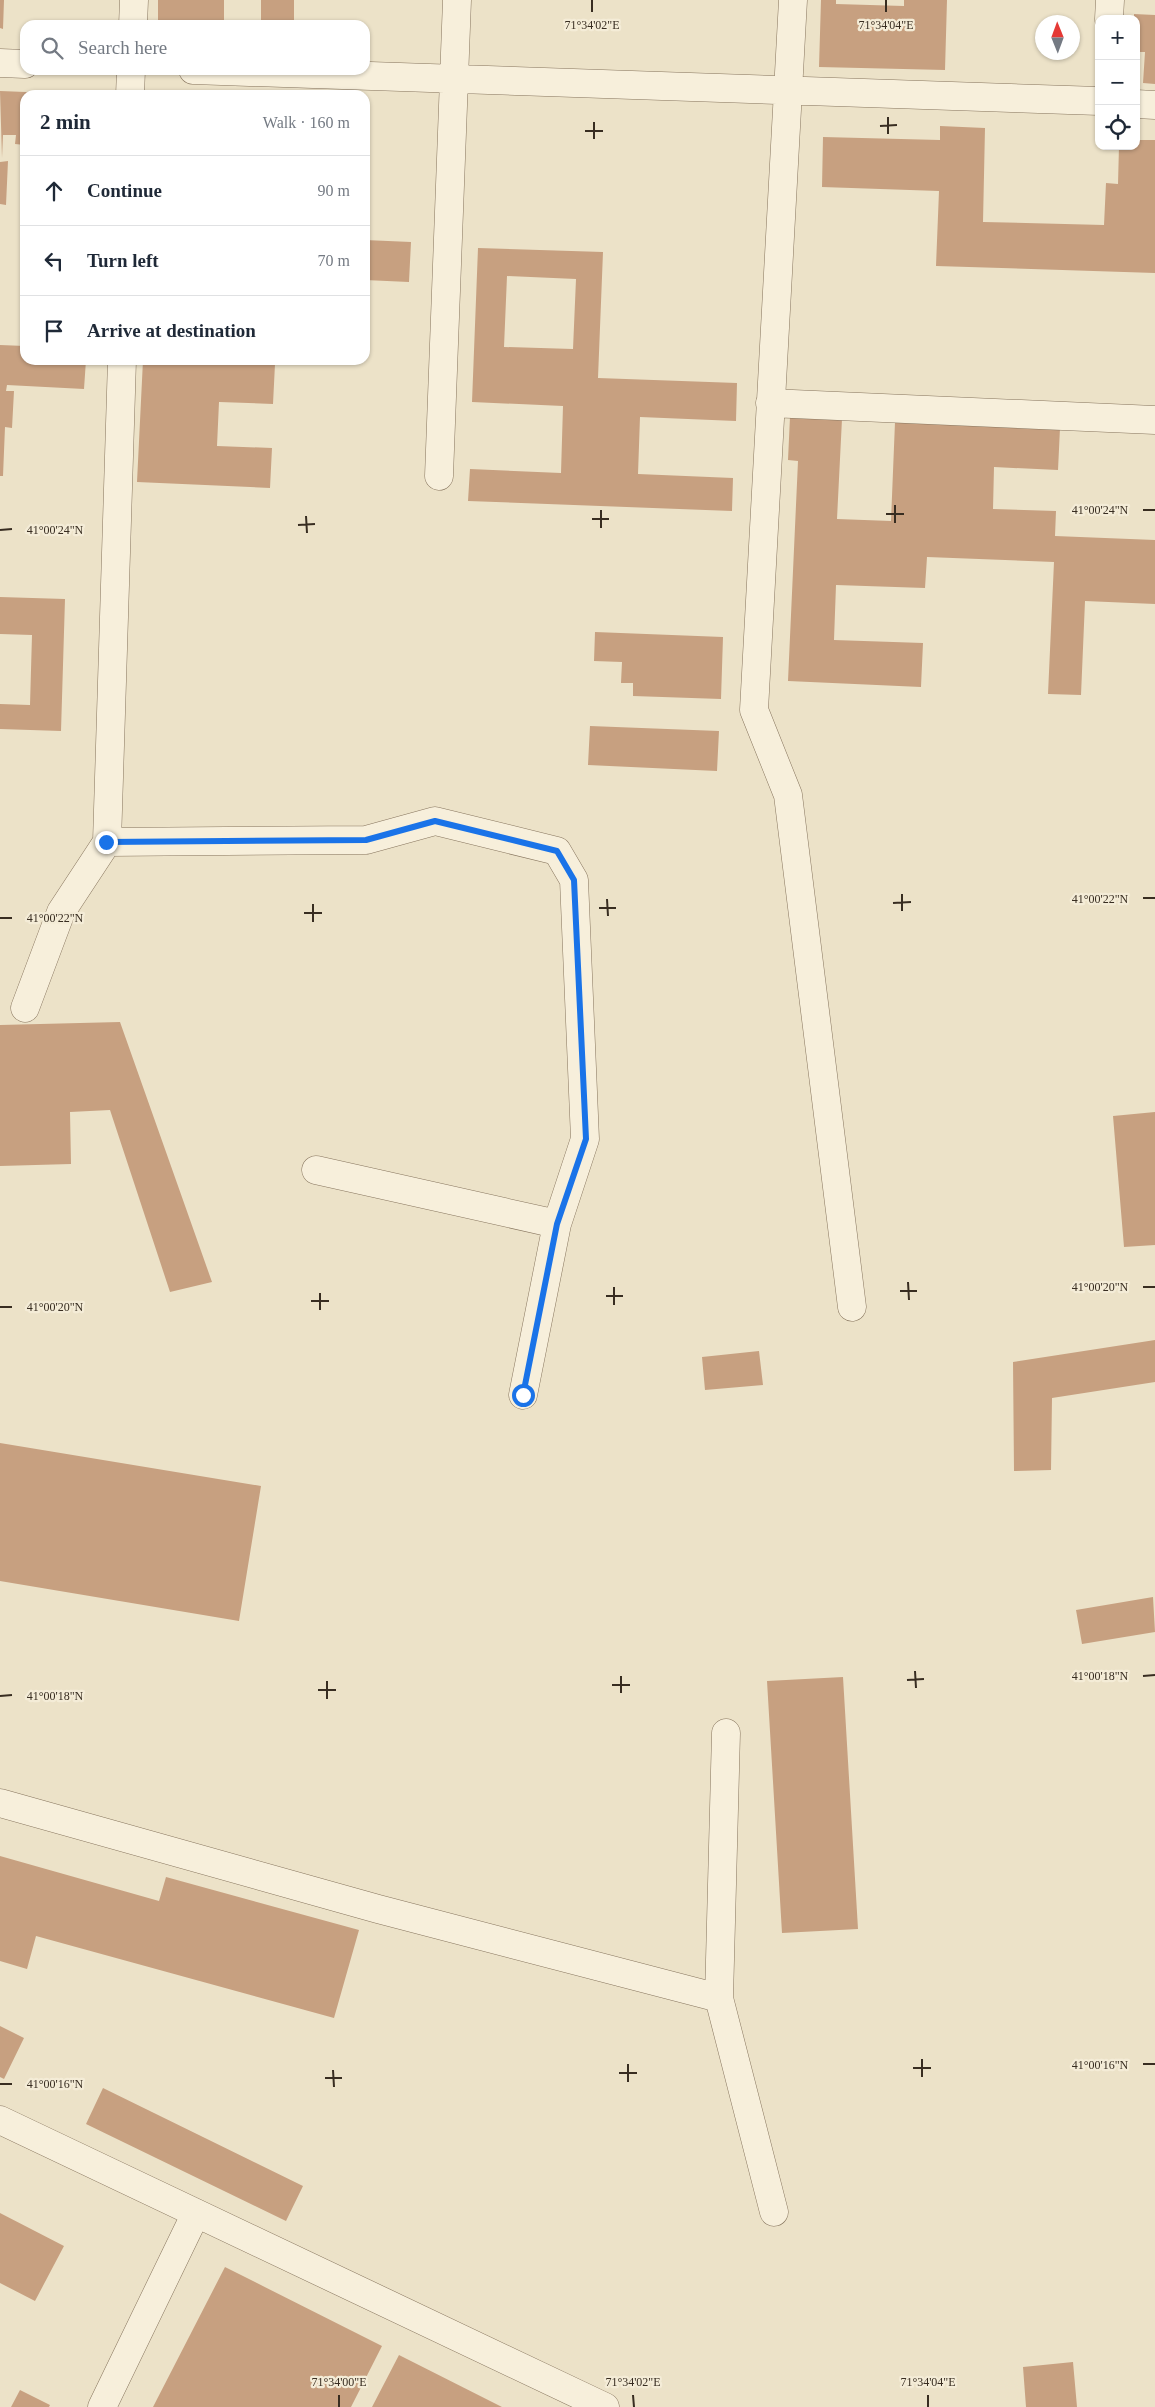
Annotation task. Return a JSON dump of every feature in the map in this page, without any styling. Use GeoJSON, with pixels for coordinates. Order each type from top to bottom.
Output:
{"type":"FeatureCollection","features":[{"type":"Feature","properties":{"kind":"street"},"geometry":{"type":"LineString","coordinates":[[133,20],[134,0]]}},
{"type":"Feature","properties":{"kind":"street"},"geometry":{"type":"LineString","coordinates":[[439,476],[457,0]]}},
{"type":"Feature","properties":{"kind":"street"},"geometry":{"type":"LineString","coordinates":[[793,0],[754,710],[788,795],[852,1307]]}},
{"type":"Feature","properties":{"kind":"street"},"geometry":{"type":"LineString","coordinates":[[1109,15],[1110,0]]}},
{"type":"Feature","properties":{"kind":"street"},"geometry":{"type":"LineString","coordinates":[[0,63],[20,64]]}},
{"type":"Feature","properties":{"kind":"street"},"geometry":{"type":"LineString","coordinates":[[130,90],[131,75]]}},
{"type":"Feature","properties":{"kind":"street"},"geometry":{"type":"LineString","coordinates":[[324,75],[1095,101]]}},
{"type":"Feature","properties":{"kind":"street"},"geometry":{"type":"LineString","coordinates":[[1140,104],[1155,105]]}},
{"type":"Feature","properties":{"kind":"street"},"geometry":{"type":"LineString","coordinates":[[25,1008],[61,912],[106,842],[122,365]]}},
{"type":"Feature","properties":{"kind":"street"},"geometry":{"type":"LineString","coordinates":[[770,403],[1155,420]]}},
{"type":"Feature","properties":{"kind":"street"},"geometry":{"type":"LineString","coordinates":[[106,842],[366,840],[435,821],[557,851],[574,880],[586,1139],[557,1224],[523,1395]]}},
{"type":"Feature","properties":{"kind":"street"},"geometry":{"type":"LineString","coordinates":[[316,1170],[557,1224]]}},
{"type":"Feature","properties":{"kind":"street"},"geometry":{"type":"LineString","coordinates":[[726,1733],[719,1998],[774,2212]]}},
{"type":"Feature","properties":{"kind":"street"},"geometry":{"type":"LineString","coordinates":[[0,1803],[378,1909],[719,1998]]}},
{"type":"Feature","properties":{"kind":"street"},"geometry":{"type":"LineString","coordinates":[[0,2120],[604,2407]]}},
{"type":"Feature","properties":{"kind":"street"},"geometry":{"type":"LineString","coordinates":[[102,2407],[196,2213]]}},
{"type":"Feature","properties":{"kind":"building"},"geometry":{"type":"Polygon","coordinates":[[[0,0],[4,0],[3,29],[0,28],[0,0]]]}},
{"type":"Feature","properties":{"kind":"building"},"geometry":{"type":"Polygon","coordinates":[[[158,0],[224,0],[224,20],[158,20],[158,0]]]}},
{"type":"Feature","properties":{"kind":"building"},"geometry":{"type":"Polygon","coordinates":[[[261,0],[294,0],[294,20],[261,20],[261,0]]]}},
{"type":"Feature","properties":{"kind":"building"},"geometry":{"type":"Polygon","coordinates":[[[821,0],[836,0],[836,4],[904,6],[904,0],[947,0],[945,70],[819,67],[821,0]]]}},
{"type":"Feature","properties":{"kind":"building"},"geometry":{"type":"Polygon","coordinates":[[[1134,14],[1155,15],[1155,84],[1143,83],[1145,52],[1140,52],[1140,15],[1134,14]]]}},
{"type":"Feature","properties":{"kind":"building"},"geometry":{"type":"Polygon","coordinates":[[[0,91],[20,92],[20,144],[15,144],[16,135],[3,135],[2,158],[0,91]]]}},
{"type":"Feature","properties":{"kind":"building"},"geometry":{"type":"Polygon","coordinates":[[[940,126],[985,128],[983,222],[1104,225],[1106,183],[1118,184],[1119,150],[1140,150],[1140,140],[1155,140],[1155,273],[936,266],[939,191],[822,187],[823,137],[940,140],[940,126]]]}},
{"type":"Feature","properties":{"kind":"building"},"geometry":{"type":"Polygon","coordinates":[[[8,161],[6,205],[0,204],[0,162],[8,161]]]}},
{"type":"Feature","properties":{"kind":"building"},"geometry":{"type":"Polygon","coordinates":[[[370,240],[411,242],[409,282],[370,280],[370,240]]]}},
{"type":"Feature","properties":{"kind":"building"},"geometry":{"type":"Polygon","coordinates":[[[478,248],[603,252],[598,378],[737,383],[736,421],[640,417],[638,474],[733,478],[732,511],[468,501],[470,469],[561,473],[563,406],[472,402],[478,248]],[[507,276],[504,347],[573,349],[576,279],[507,276]]]}},
{"type":"Feature","properties":{"kind":"building"},"geometry":{"type":"Polygon","coordinates":[[[0,345],[20,346],[20,365],[86,365],[84,389],[7,385],[6,391],[14,391],[12,428],[5,427],[3,476],[0,476],[0,345]]]}},
{"type":"Feature","properties":{"kind":"building"},"geometry":{"type":"Polygon","coordinates":[[[143,365],[275,365],[273,404],[219,402],[217,446],[272,448],[270,488],[137,482],[143,365]]]}},
{"type":"Feature","properties":{"kind":"building"},"geometry":{"type":"Polygon","coordinates":[[[790,417],[842,419],[837,519],[891,521],[895,422],[1060,428],[1058,470],[994,467],[993,509],[1056,511],[1055,536],[1155,540],[1155,604],[1085,601],[1081,695],[1048,694],[1054,562],[927,557],[925,588],[836,585],[834,640],[923,643],[921,687],[788,681],[798,461],[788,460],[790,417]]]}},
{"type":"Feature","properties":{"kind":"building"},"geometry":{"type":"Polygon","coordinates":[[[0,597],[65,599],[61,731],[0,729],[0,704],[30,705],[32,635],[0,634],[0,597]]]}},
{"type":"Feature","properties":{"kind":"building"},"geometry":{"type":"Polygon","coordinates":[[[595,632],[723,637],[721,699],[633,696],[633,683],[621,683],[622,662],[594,661],[595,632]]]}},
{"type":"Feature","properties":{"kind":"building"},"geometry":{"type":"Polygon","coordinates":[[[590,726],[719,731],[717,771],[588,765],[590,726]]]}},
{"type":"Feature","properties":{"kind":"building"},"geometry":{"type":"Polygon","coordinates":[[[120,1022],[212,1282],[170,1292],[110,1110],[70,1112],[71,1164],[0,1166],[0,1025],[120,1022]]]}},
{"type":"Feature","properties":{"kind":"building"},"geometry":{"type":"Polygon","coordinates":[[[1155,1112],[1155,1245],[1124,1247],[1113,1116],[1155,1112]]]}},
{"type":"Feature","properties":{"kind":"building"},"geometry":{"type":"Polygon","coordinates":[[[1155,1340],[1155,1382],[1052,1398],[1051,1470],[1014,1471],[1013,1362],[1155,1340]]]}},
{"type":"Feature","properties":{"kind":"building"},"geometry":{"type":"Polygon","coordinates":[[[759,1351],[763,1385],[705,1390],[702,1357],[759,1351]]]}},
{"type":"Feature","properties":{"kind":"building"},"geometry":{"type":"Polygon","coordinates":[[[0,1443],[261,1486],[239,1621],[0,1581],[0,1443]]]}},
{"type":"Feature","properties":{"kind":"building"},"geometry":{"type":"Polygon","coordinates":[[[1153,1597],[1155,1632],[1082,1644],[1076,1610],[1153,1597]]]}},
{"type":"Feature","properties":{"kind":"building"},"geometry":{"type":"Polygon","coordinates":[[[843,1677],[858,1929],[782,1933],[767,1681],[843,1677]]]}},
{"type":"Feature","properties":{"kind":"building"},"geometry":{"type":"Polygon","coordinates":[[[0,1856],[159,1901],[166,1877],[359,1930],[334,2018],[36,1936],[27,1969],[0,1961],[0,1856]]]}},
{"type":"Feature","properties":{"kind":"building"},"geometry":{"type":"Polygon","coordinates":[[[0,2026],[24,2038],[4,2079],[0,2077],[0,2026]]]}},
{"type":"Feature","properties":{"kind":"building"},"geometry":{"type":"Polygon","coordinates":[[[103,2088],[303,2186],[286,2221],[86,2124],[103,2088]]]}},
{"type":"Feature","properties":{"kind":"building"},"geometry":{"type":"Polygon","coordinates":[[[0,2213],[64,2246],[35,2301],[0,2283],[0,2213]]]}},
{"type":"Feature","properties":{"kind":"building"},"geometry":{"type":"Polygon","coordinates":[[[225,2267],[382,2346],[351,2407],[153,2407],[225,2267]]]}},
{"type":"Feature","properties":{"kind":"building"},"geometry":{"type":"Polygon","coordinates":[[[399,2355],[502,2407],[372,2407],[399,2355]]]}},
{"type":"Feature","properties":{"kind":"building"},"geometry":{"type":"Polygon","coordinates":[[[1073,2362],[1077,2407],[1026,2407],[1023,2367],[1073,2362]]]}},
{"type":"Feature","properties":{"kind":"building"},"geometry":{"type":"Polygon","coordinates":[[[20,2390],[50,2405],[49,2407],[11,2407],[20,2390]]]}},
{"type":"Feature","properties":{"kind":"route"},"geometry":{"type":"LineString","coordinates":[[106,842],[366,840],[435,821],[557,851],[574,880],[586,1139],[557,1224],[523,1395]]}}]}
